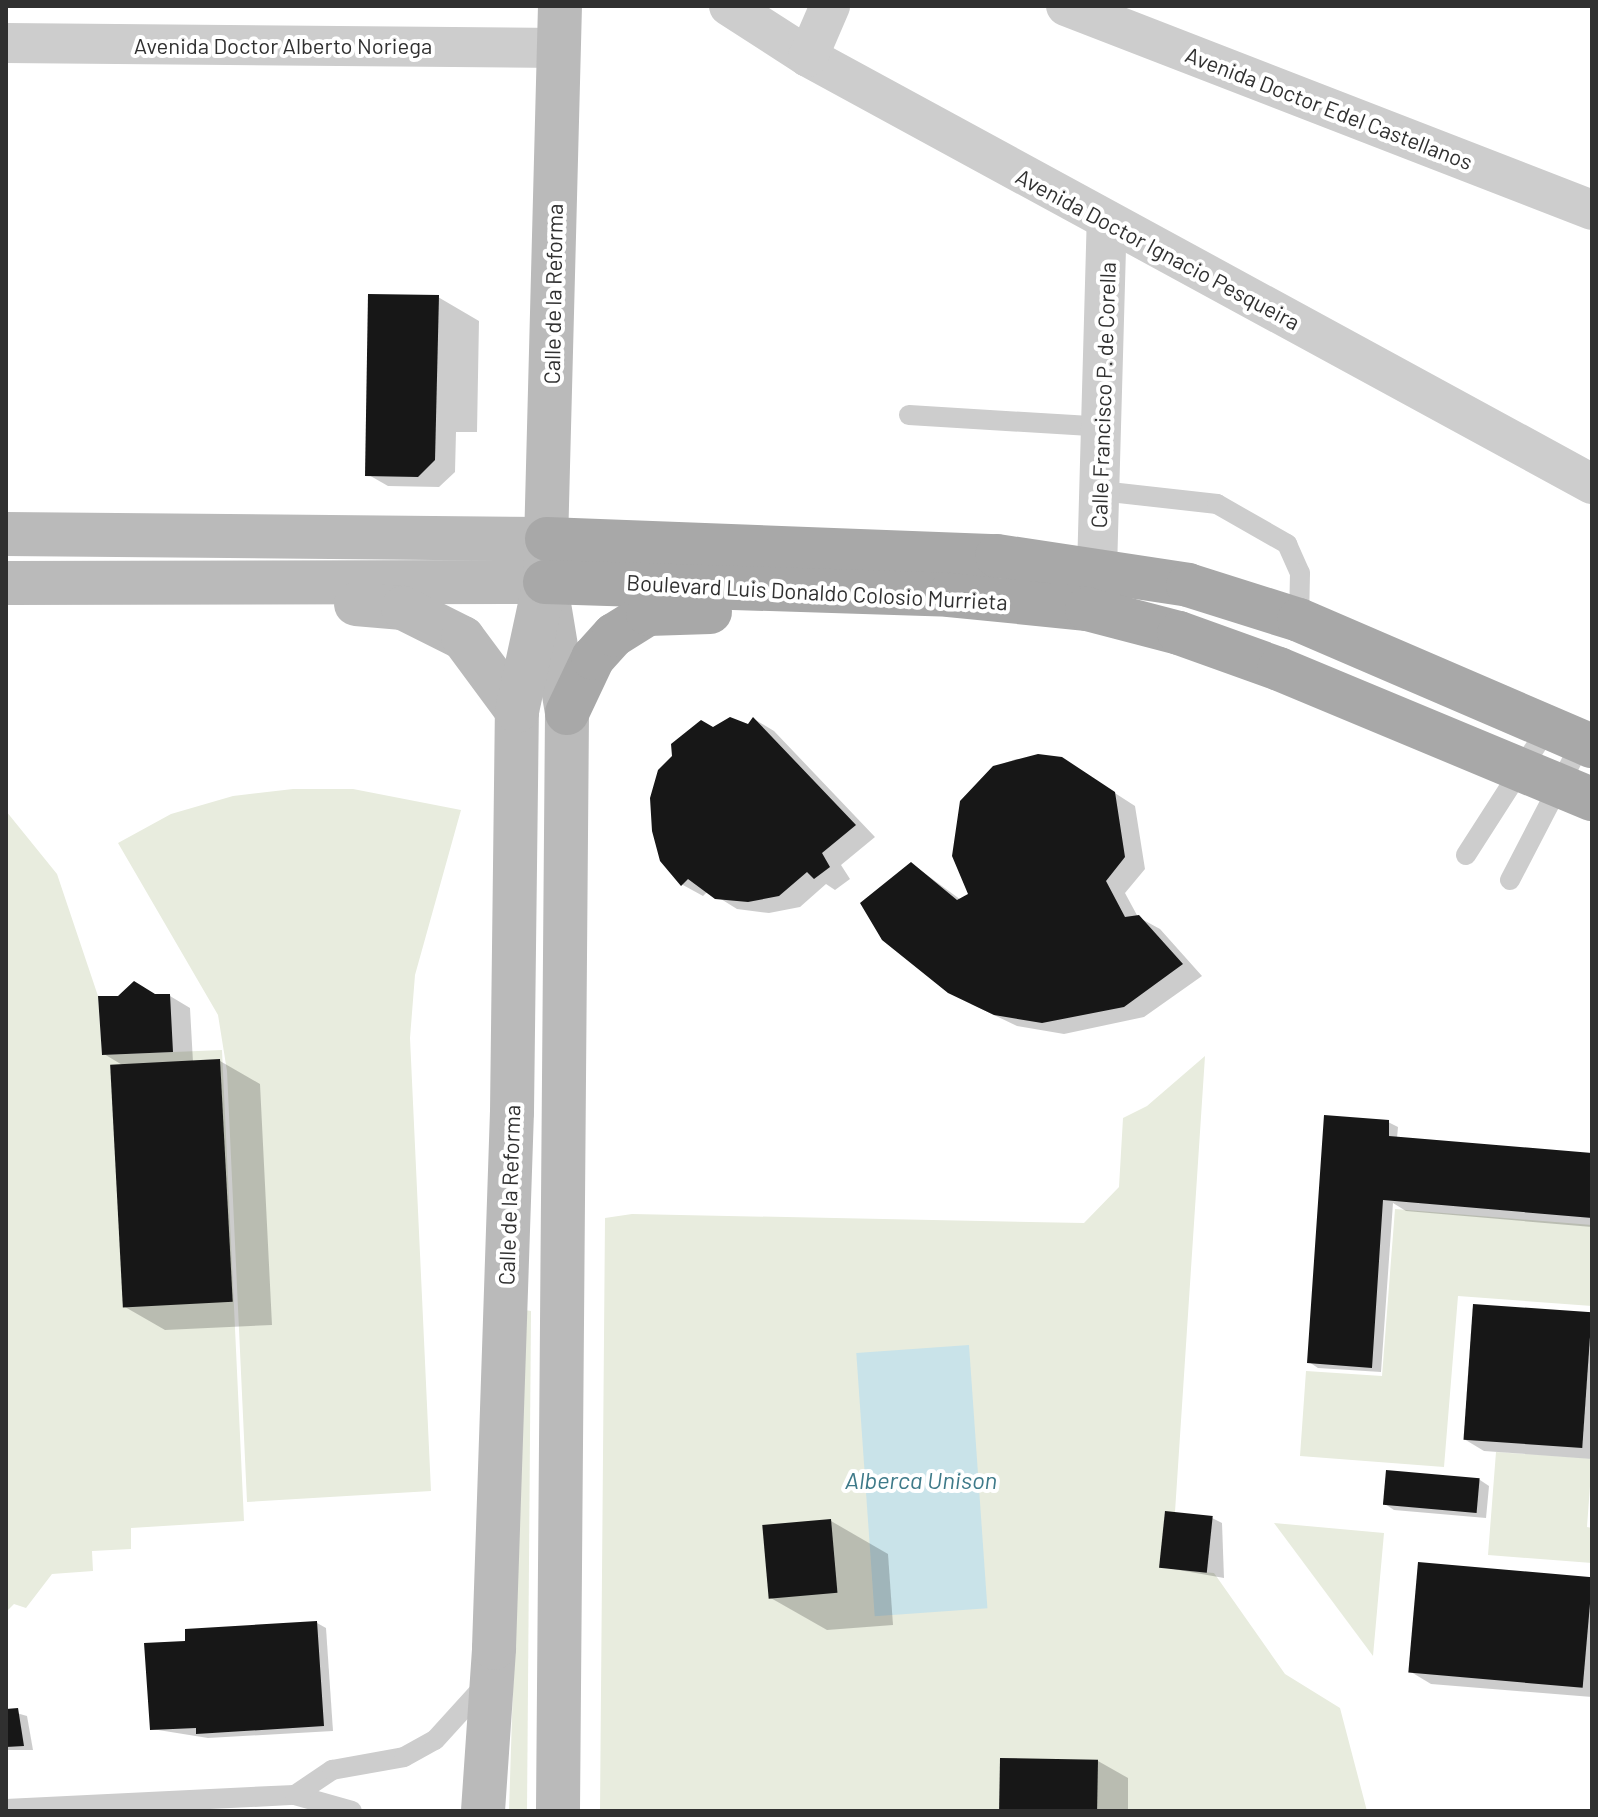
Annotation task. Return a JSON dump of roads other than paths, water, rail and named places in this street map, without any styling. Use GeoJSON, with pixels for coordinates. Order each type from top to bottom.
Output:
{"type":"FeatureCollection","features":[{"type":"Feature","properties":{"kind":"main road","name":"Calle de la Reforma"},"geometry":{"type":"LineString","coordinates":[[483,1811],[493,1674],[512,1112],[517,711],[545,582],[560,27]]}},
{"type":"Feature","properties":{"kind":"main road","name":"Boulevard Luis Donaldo Colosio Murrieta"},"geometry":{"type":"LineString","coordinates":[[6,534],[547,539],[997,556],[1188,585],[1299,620],[1561,731]]}},
{"type":"Feature","properties":{"kind":"main road","name":"Calle de la Reforma"},"geometry":{"type":"LineString","coordinates":[[545,582],[567,713],[560,1105],[558,1811]]}},
{"type":"Feature","properties":{"kind":"main road","name":"Boulevard Luis Donaldo Colosio Murrieta"},"geometry":{"type":"LineString","coordinates":[[6,583],[545,582],[949,595],[1087,609],[1179,633],[1558,783]]}},
{"type":"Feature","properties":{"kind":"main road"},"geometry":{"type":"LineString","coordinates":[[137,583],[222,602],[403,608],[463,638],[517,711]]}},
{"type":"Feature","properties":{"kind":"main road"},"geometry":{"type":"LineString","coordinates":[[567,713],[593,658],[614,635],[648,614],[823,615],[1068,631],[1257,636],[1301,647],[1439,702],[1561,731]]}},
{"type":"Feature","properties":{"kind":"street","name":"Avenida Doctor Ignacio Pesqueira"},"geometry":{"type":"LineString","coordinates":[[729,6],[808,57],[1592,484]]}},
{"type":"Feature","properties":{"kind":"street"},"geometry":{"type":"LineString","coordinates":[[808,57],[830,6]]}},
{"type":"Feature","properties":{"kind":"street","name":"Avenida Doctor Edel Castellanos"},"geometry":{"type":"LineString","coordinates":[[1066,6],[1592,210]]}},
{"type":"Feature","properties":{"kind":"street","name":"Avenida Doctor Alberto Noriega"},"geometry":{"type":"LineString","coordinates":[[6,43],[560,27]]}},
{"type":"Feature","properties":{"kind":"street","name":"Calle Francisco P. de Corella"},"geometry":{"type":"LineString","coordinates":[[1097,570],[1107,221]]}},
{"type":"Feature","properties":{"kind":"lane"},"geometry":{"type":"LineString","coordinates":[[909,415],[1103,427]]}},
{"type":"Feature","properties":{"kind":"lane"},"geometry":{"type":"LineString","coordinates":[[1101,491],[1217,504],[1287,544],[1300,573],[1299,620]]}},
{"type":"Feature","properties":{"kind":"lane"},"geometry":{"type":"LineString","coordinates":[[1510,880],[1558,783],[1561,731]]}},
{"type":"Feature","properties":{"kind":"lane"},"geometry":{"type":"LineString","coordinates":[[1466,855],[1558,783],[1561,731]]}},
{"type":"Feature","properties":{"kind":"lane"},"geometry":{"type":"LineString","coordinates":[[512,1112],[560,1105]]}},
{"type":"Feature","properties":{"kind":"lane"},"geometry":{"type":"LineString","coordinates":[[295,1795],[332,1770],[404,1757],[435,1740],[493,1674]]}},
{"type":"Feature","properties":{"kind":"lane"},"geometry":{"type":"LineString","coordinates":[[6,1809],[295,1795],[352,1811]]}},
{"type":"Feature","properties":{"kind":"water","name":"Alberca Unison"},"geometry":{"type":"Polygon","coordinates":[[[969,1345],[987,1608],[875,1616],[856,1353],[969,1345]]]}}]}
